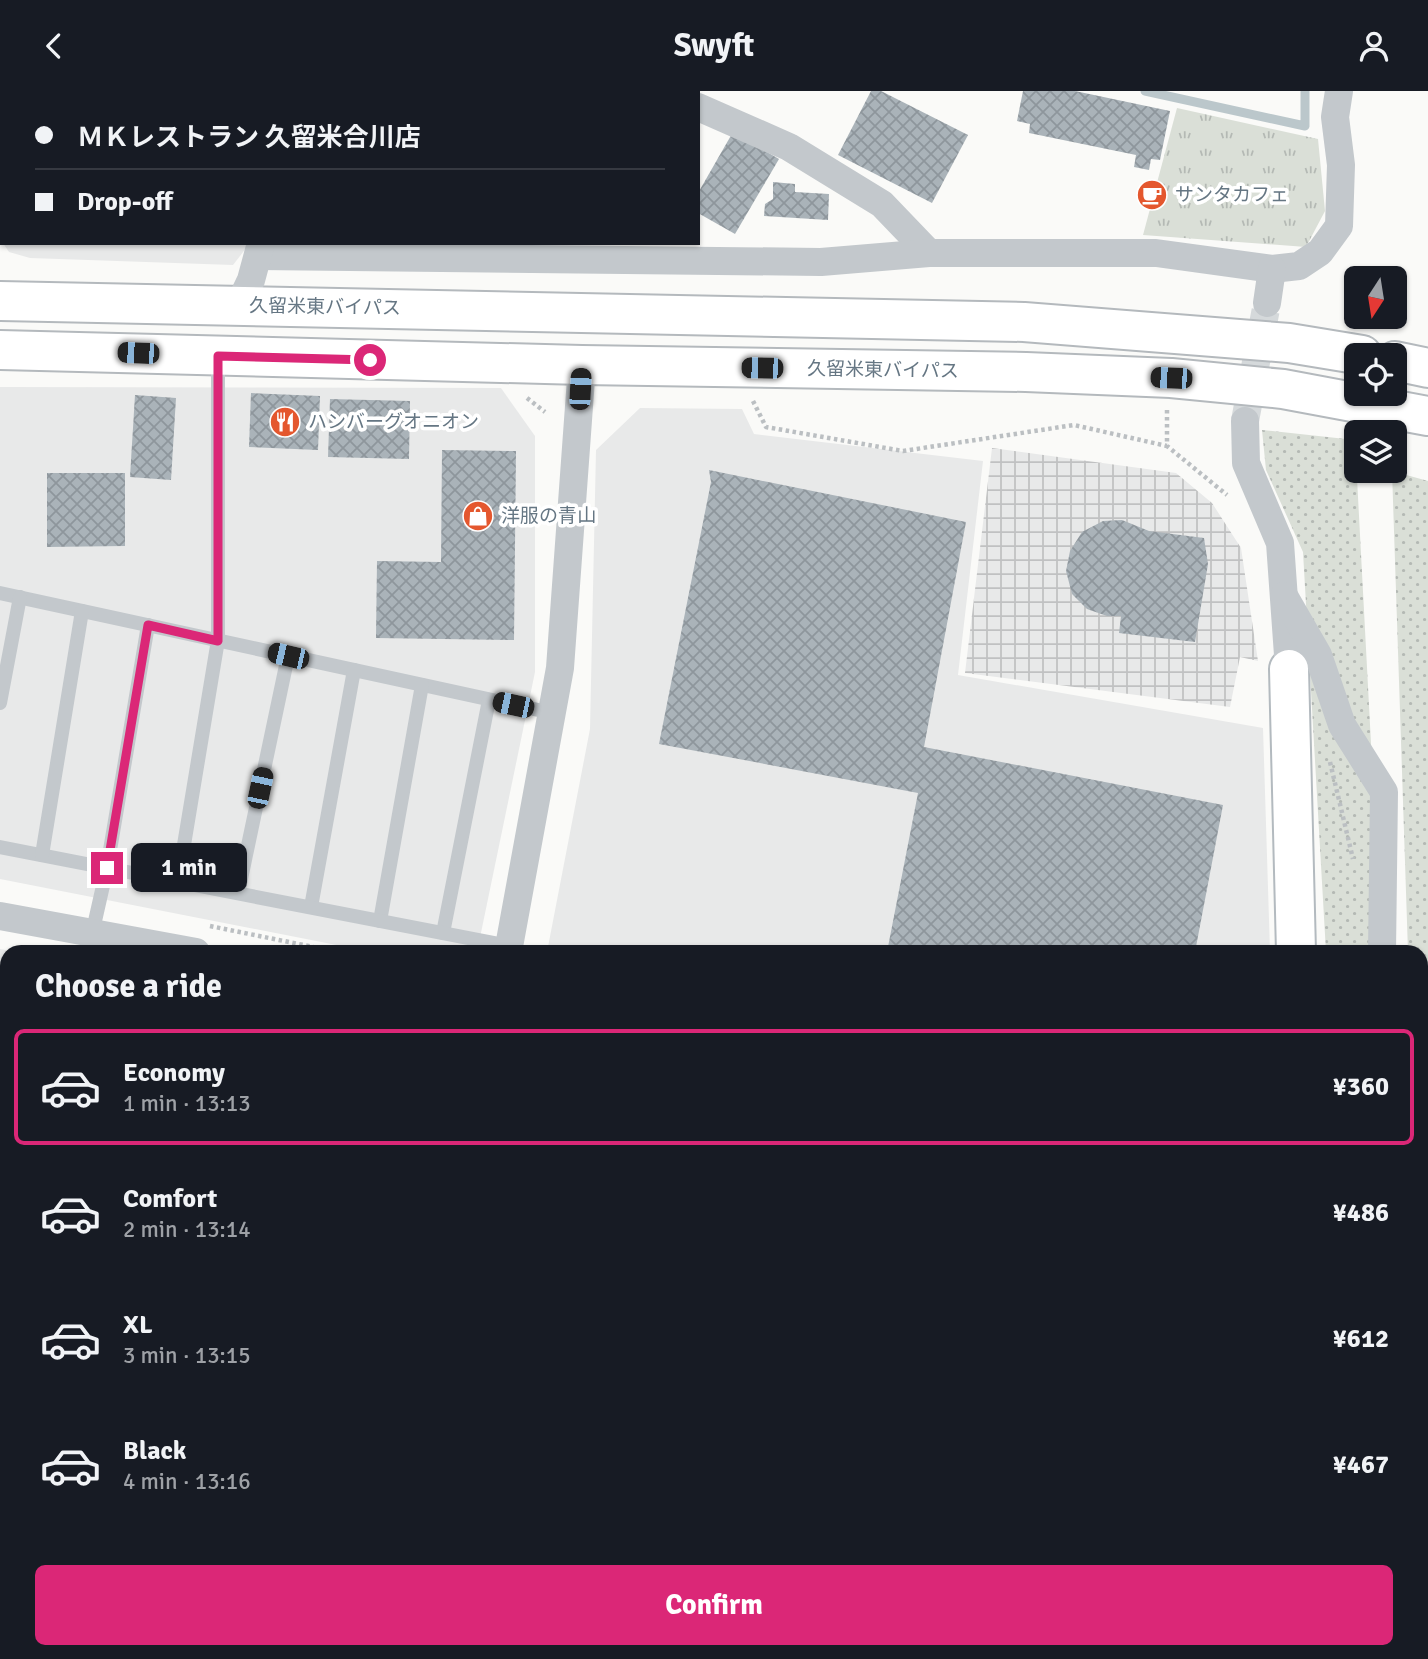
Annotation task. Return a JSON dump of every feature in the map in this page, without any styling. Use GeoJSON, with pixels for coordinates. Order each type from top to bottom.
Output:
{"type":"FeatureCollection","features":[{"type":"Feature","properties":{"kind":"main road","name":"久留米東バイパス"},"geometry":{"type":"LineString","coordinates":[[0,301],[1024,322],[1289,343],[1344,352]]}},
{"type":"Feature","properties":{"kind":"main road","name":"久留米東バイパス"},"geometry":{"type":"LineString","coordinates":[[0,350],[582,365],[1026,372],[1171,378],[1283,389],[1413,412]]}},
{"type":"Feature","properties":{"kind":"main road"},"geometry":{"type":"LineString","coordinates":[[1407,364],[1428,368]]}},
{"type":"Feature","properties":{"kind":"main road"},"geometry":{"type":"LineString","coordinates":[[1289,669],[1296,945]]}},
{"type":"Feature","properties":{"kind":"street"},"geometry":{"type":"LineString","coordinates":[[239,305],[251,280],[260,250],[821,262],[929,253],[1156,253],[1272,269],[1299,266],[1320,253],[1339,226],[1341,165],[1335,117],[1339,91]]}},
{"type":"Feature","properties":{"kind":"street"},"geometry":{"type":"LineString","coordinates":[[700,108],[789,147],[882,204],[929,253]]}},
{"type":"Feature","properties":{"kind":"street"},"geometry":{"type":"LineString","coordinates":[[1267,303],[1272,269]]}},
{"type":"Feature","properties":{"kind":"street"},"geometry":{"type":"LineString","coordinates":[[510,945],[560,669],[582,365]]}},
{"type":"Feature","properties":{"kind":"street"},"geometry":{"type":"LineString","coordinates":[[1245,421],[1246,463],[1280,543],[1289,669]]}},
{"type":"Feature","properties":{"kind":"street"},"geometry":{"type":"LineString","coordinates":[[1283,596],[1318,655],[1342,725],[1384,792],[1382,945]]}},
{"type":"Feature","properties":{"kind":"street"},"geometry":{"type":"LineString","coordinates":[[0,916],[90,942],[122,945]]}},
{"type":"Feature","properties":{"kind":"lane"},"geometry":{"type":"LineString","coordinates":[[178,881],[218,641],[218,356]]}},
{"type":"Feature","properties":{"kind":"lane"},"geometry":{"type":"LineString","coordinates":[[0,593],[552,713]]}},
{"type":"Feature","properties":{"kind":"lane"},"geometry":{"type":"LineString","coordinates":[[0,703],[20,597]]}},
{"type":"Feature","properties":{"kind":"lane"},"geometry":{"type":"LineString","coordinates":[[42,855],[82,611]]}},
{"type":"Feature","properties":{"kind":"lane"},"geometry":{"type":"LineString","coordinates":[[90,942],[107,868],[148,625]]}},
{"type":"Feature","properties":{"kind":"lane"},"geometry":{"type":"LineString","coordinates":[[238,893],[288,656]]}},
{"type":"Feature","properties":{"kind":"lane"},"geometry":{"type":"LineString","coordinates":[[311,907],[354,670]]}},
{"type":"Feature","properties":{"kind":"lane"},"geometry":{"type":"LineString","coordinates":[[380,921],[422,685]]}},
{"type":"Feature","properties":{"kind":"lane"},"geometry":{"type":"LineString","coordinates":[[443,933],[489,700]]}},
{"type":"Feature","properties":{"kind":"lane"},"geometry":{"type":"LineString","coordinates":[[0,847],[443,933],[492,945]]}},
{"type":"Feature","properties":{"kind":"path"},"geometry":{"type":"LineString","coordinates":[[736,368],[766,427],[904,451],[1074,425],[1167,446],[1236,502]]}},
{"type":"Feature","properties":{"kind":"path"},"geometry":{"type":"LineString","coordinates":[[1167,446],[1167,405],[1171,378]]}},
{"type":"Feature","properties":{"kind":"path"},"geometry":{"type":"LineString","coordinates":[[1329,757],[1354,865]]}},
{"type":"Feature","properties":{"kind":"shaded area"},"geometry":{"type":"Polygon","coordinates":[[[4,245],[248,245],[233,265],[30,258],[9,252],[4,245]]]}},
{"type":"Feature","properties":{"kind":"shaded area"},"geometry":{"type":"Polygon","coordinates":[[[0,387],[501,388],[535,436],[535,672],[478,945],[336,945],[0,879],[0,387]]]}},
{"type":"Feature","properties":{"kind":"shaded area"},"geometry":{"type":"Polygon","coordinates":[[[640,408],[742,409],[754,434],[983,461],[958,675],[1263,728],[1270,945],[548,945],[590,729],[596,450],[640,408]]]}},
{"type":"Feature","properties":{"kind":"shaded area"},"geometry":{"type":"Polygon","coordinates":[[[992,448],[1176,473],[1212,503],[1241,548],[1258,661],[1240,657],[1230,707],[965,673],[992,448]]]}},
{"type":"Feature","properties":{"kind":"green space"},"geometry":{"type":"Polygon","coordinates":[[[1177,108],[1318,139],[1325,211],[1306,247],[1143,235],[1177,108]]]}},
{"type":"Feature","properties":{"kind":"green space"},"geometry":{"type":"Polygon","coordinates":[[[1262,430],[1344,439],[1344,483],[1357,483],[1382,945],[1326,945],[1303,552],[1266,470],[1262,430]]]}},
{"type":"Feature","properties":{"kind":"green space"},"geometry":{"type":"Polygon","coordinates":[[[1407,475],[1428,481],[1428,945],[1408,945],[1392,483],[1407,483],[1407,475]]]}},
{"type":"Feature","properties":{"kind":"building"},"geometry":{"type":"Polygon","coordinates":[[[871,91],[881,91],[968,135],[932,203],[838,155],[871,91]]]}},
{"type":"Feature","properties":{"kind":"building"},"geometry":{"type":"Polygon","coordinates":[[[1023,91],[1075,91],[1170,111],[1160,160],[1151,159],[1149,170],[1134,167],[1136,155],[1029,133],[1030,124],[1017,121],[1023,91]]]}},
{"type":"Feature","properties":{"kind":"building"},"geometry":{"type":"Polygon","coordinates":[[[733,132],[779,159],[735,234],[700,214],[700,190],[733,132]]]}},
{"type":"Feature","properties":{"kind":"building"},"geometry":{"type":"Polygon","coordinates":[[[773,182],[795,184],[795,192],[829,194],[828,220],[764,216],[765,204],[773,199],[773,182]]]}},
{"type":"Feature","properties":{"kind":"building","name":"ハンバーグオニオン"},"geometry":{"type":"Polygon","coordinates":[[[251,393],[320,396],[318,450],[249,447],[251,393]]]}},
{"type":"Feature","properties":{"kind":"building"},"geometry":{"type":"Polygon","coordinates":[[[135,395],[176,398],[171,480],[130,477],[135,395]]]}},
{"type":"Feature","properties":{"kind":"building"},"geometry":{"type":"Polygon","coordinates":[[[330,399],[410,401],[409,459],[328,457],[330,399]]]}},
{"type":"Feature","properties":{"kind":"building","name":"洋服の青山"},"geometry":{"type":"Polygon","coordinates":[[[442,450],[516,451],[514,640],[376,638],[377,561],[441,562],[442,450]]]}},
{"type":"Feature","properties":{"kind":"building"},"geometry":{"type":"Polygon","coordinates":[[[709,470],[966,522],[924,747],[1223,805],[1196,945],[888,945],[918,793],[659,744],[711,482],[709,470]]]}},
{"type":"Feature","properties":{"kind":"building"},"geometry":{"type":"Polygon","coordinates":[[[47,473],[125,473],[125,546],[47,547],[47,473]]]}},
{"type":"Feature","properties":{"kind":"building"},"geometry":{"type":"Polygon","coordinates":[[[1122,520],[1149,531],[1204,538],[1208,564],[1195,642],[1119,633],[1121,616],[1107,616],[1087,609],[1072,594],[1066,571],[1070,551],[1082,532],[1103,521],[1122,520]]]}},
{"type":"Feature","properties":{"kind":"waterway"},"geometry":{"type":"LineString","coordinates":[[1145,91],[1305,126],[1305,91]]}},
{"type":"Feature","properties":{"kind":"tunnel"},"geometry":{"type":"LineString","coordinates":[[1245,421],[1267,303]]}},
{"type":"Feature","properties":{"kind":"place","name":"サンタカフェ"},"geometry":{"type":"Point","coordinates":[1152,195]}},
{"type":"Feature","properties":{"kind":"place","name":"ハンバーグオニオン"},"geometry":{"type":"Point","coordinates":[285,422]}},
{"type":"Feature","properties":{"kind":"place","name":"洋服の青山"},"geometry":{"type":"Point","coordinates":[478,516]}},
{"type":"Feature","properties":{"kind":"route"},"geometry":{"type":"LineString","coordinates":[[107,868],[148,625],[218,641],[218,356],[370,360]]}}]}
